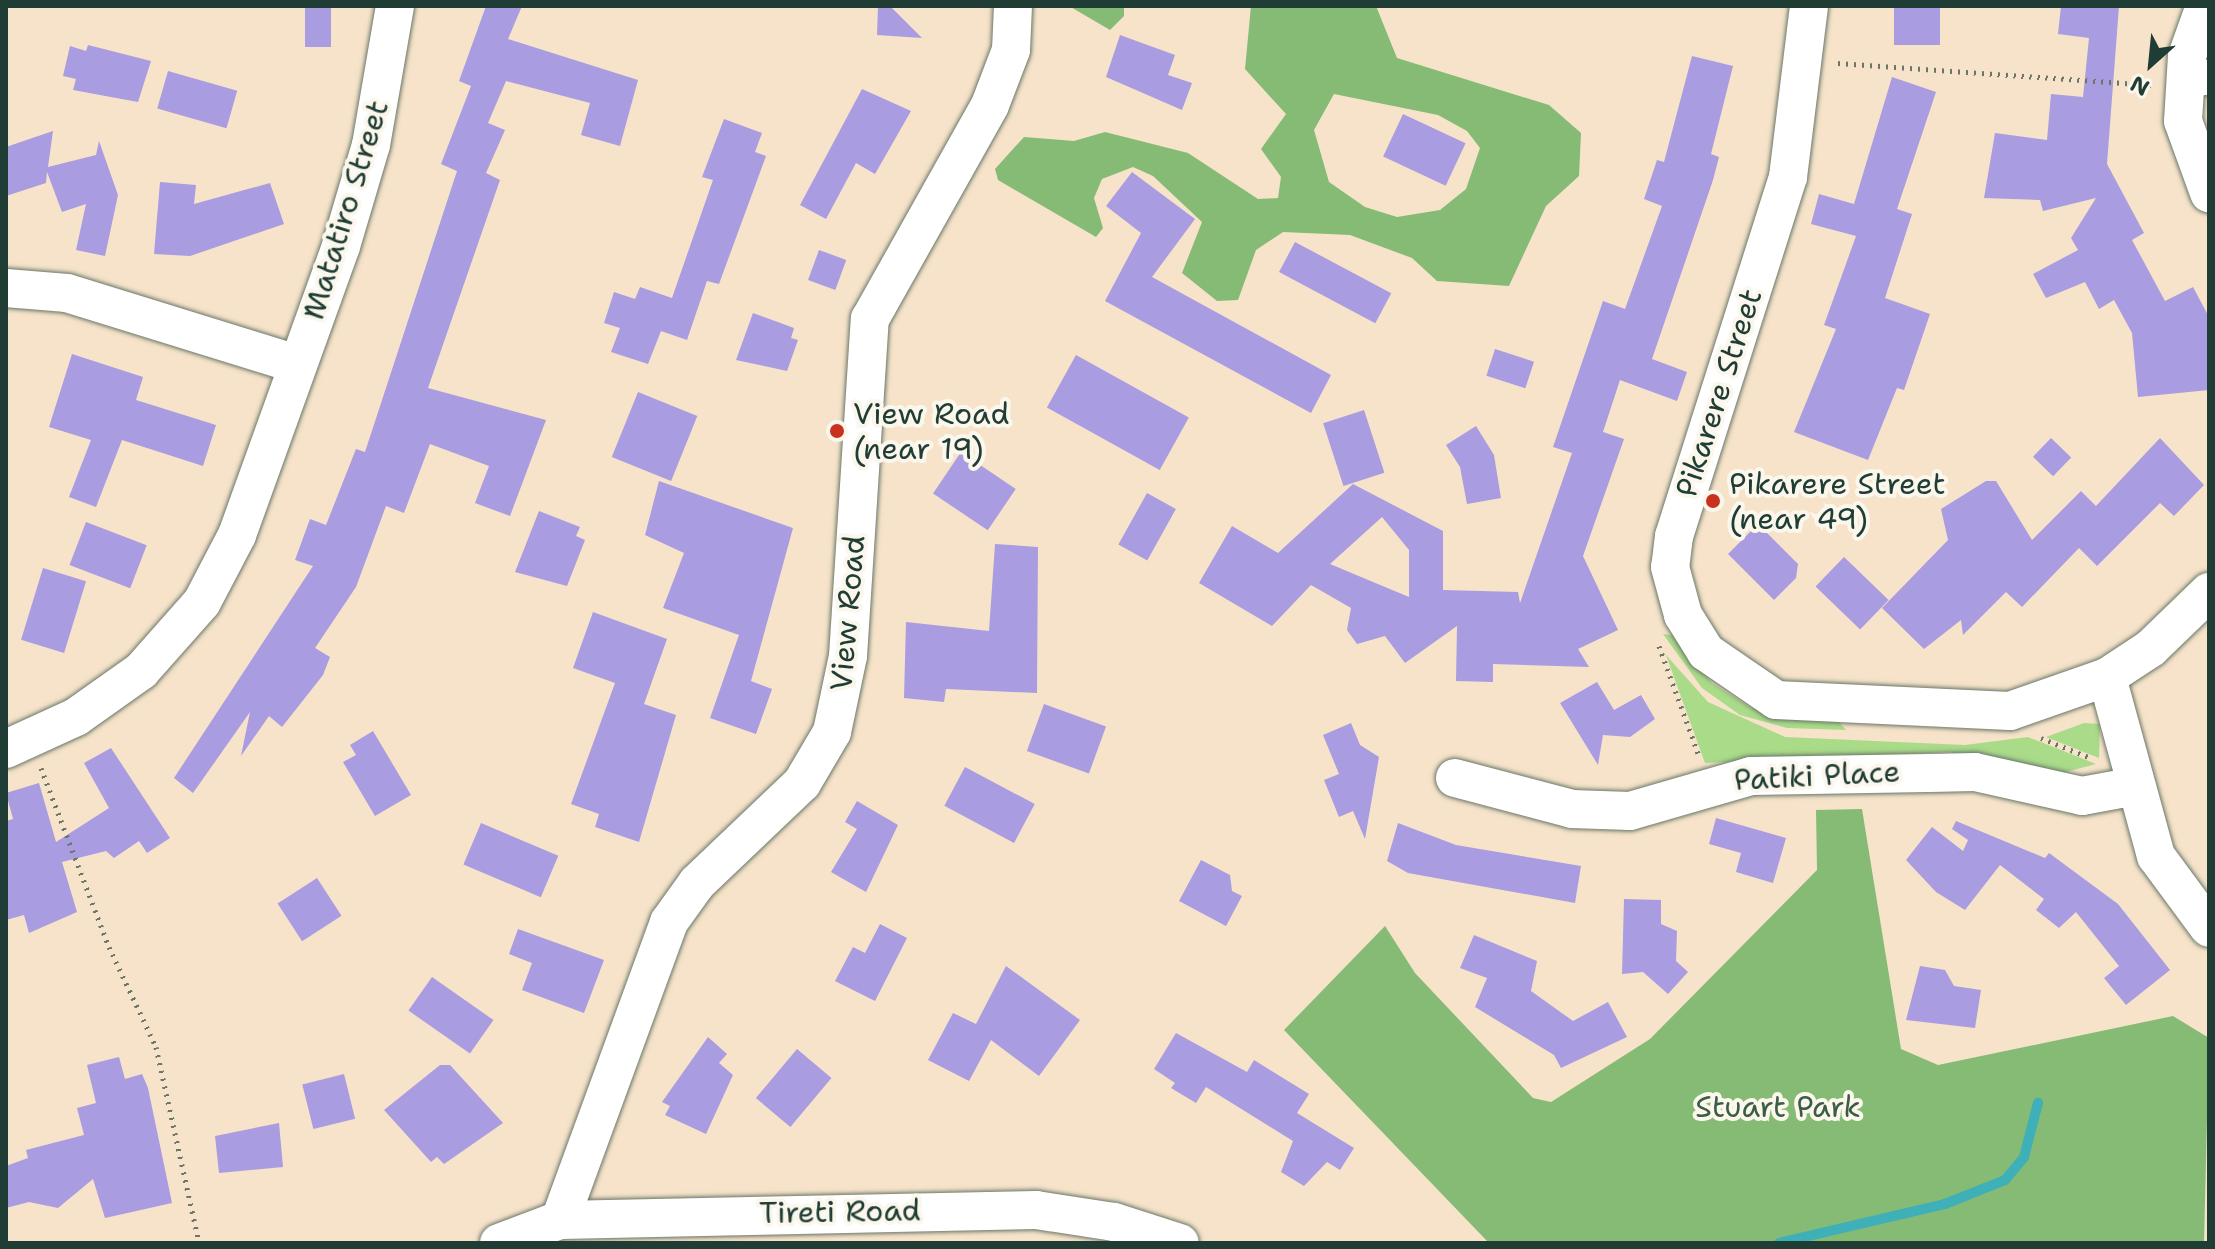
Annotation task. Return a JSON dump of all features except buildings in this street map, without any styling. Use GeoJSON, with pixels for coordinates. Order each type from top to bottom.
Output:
{"type":"FeatureCollection","features":[{"type":"Feature","properties":{"kind":"street","name":"Matatiro Street"},"geometry":{"type":"LineString","coordinates":[[18,745],[141,671],[202,602],[237,535],[371,145],[395,6]]}},
{"type":"Feature","properties":{"kind":"street","name":"View Road"},"geometry":{"type":"LineString","coordinates":[[560,1220],[669,922],[697,883],[802,783],[832,732],[848,656],[870,319],[990,105],[1011,50],[1013,6]]}},
{"type":"Feature","properties":{"kind":"street","name":"Pikarere Street"},"geometry":{"type":"LineString","coordinates":[[1809,6],[1788,177],[1674,536],[1670,567],[1683,615],[1725,672],[1776,700],[1811,706],[2010,711],[2107,677],[2151,648],[2209,592]]}},
{"type":"Feature","properties":{"kind":"street"},"geometry":{"type":"LineString","coordinates":[[2205,6],[2181,81],[2193,163],[2209,193]]}},
{"type":"Feature","properties":{"kind":"street"},"geometry":{"type":"LineString","coordinates":[[6,288],[67,293],[297,364]]}},
{"type":"Feature","properties":{"kind":"street"},"geometry":{"type":"LineString","coordinates":[[2107,677],[2136,786],[2166,879],[2209,928]]}},
{"type":"Feature","properties":{"kind":"street","name":"Patiki Place"},"geometry":{"type":"LineString","coordinates":[[1455,778],[1572,809],[1630,811],[1751,776],[1975,772],[2082,796],[2136,786]]}},
{"type":"Feature","properties":{"kind":"street","name":"Tireti Road"},"geometry":{"type":"LineString","coordinates":[[499,1243],[560,1220],[1036,1210],[1114,1222],[1180,1243]]}},
{"type":"Feature","properties":{"kind":"path"},"geometry":{"type":"LineString","coordinates":[[1838,63],[2181,81]]}},
{"type":"Feature","properties":{"kind":"path"},"geometry":{"type":"LineString","coordinates":[[1658,637],[1702,765]]}},
{"type":"Feature","properties":{"kind":"path"},"geometry":{"type":"LineString","coordinates":[[2032,734],[2099,761]]}},
{"type":"Feature","properties":{"kind":"path"},"geometry":{"type":"LineString","coordinates":[[18,745],[156,1047],[199,1243]]}},
{"type":"Feature","properties":{"kind":"green space"},"geometry":{"type":"Polygon","coordinates":[[[1069,6],[1124,6],[1124,16],[1110,30],[1069,6]]]}},
{"type":"Feature","properties":{"kind":"green space"},"geometry":{"type":"Polygon","coordinates":[[[1251,6],[1376,6],[1397,58],[1549,105],[1581,133],[1579,176],[1546,206],[1509,286],[1437,281],[1412,258],[1350,235],[1283,232],[1256,250],[1238,300],[1217,301],[1182,273],[1202,222],[1153,176],[1133,167],[1102,179],[1094,198],[1103,228],[1096,237],[998,180],[995,169],[1024,137],[1074,141],[1105,132],[1188,153],[1258,199],[1278,198],[1281,177],[1261,149],[1286,114],[1245,69],[1251,6]],[[1334,94],[1314,130],[1329,182],[1365,207],[1397,217],[1440,210],[1466,189],[1480,148],[1467,131],[1438,115],[1334,94]]]}},
{"type":"Feature","properties":{"kind":"green space"},"geometry":{"type":"Polygon","coordinates":[[[1663,634],[1672,635],[1712,683],[1751,708],[1839,722],[1846,730],[1787,728],[1740,715],[1702,688],[1663,634]]]}},
{"type":"Feature","properties":{"kind":"green space"},"geometry":{"type":"Polygon","coordinates":[[[1666,655],[1708,702],[1785,737],[1965,745],[2028,737],[2096,764],[2058,774],[1949,752],[1705,763],[1666,655]]]}},
{"type":"Feature","properties":{"kind":"green space"},"geometry":{"type":"Polygon","coordinates":[[[2084,723],[2100,724],[2099,758],[2046,737],[2084,723]]]}},
{"type":"Feature","properties":{"kind":"green space","name":"Stuart Park"},"geometry":{"type":"Polygon","coordinates":[[[1862,809],[1901,1049],[1938,1065],[2173,1016],[2209,1038],[2204,1243],[1489,1243],[1284,1030],[1385,926],[1415,973],[1533,1098],[1551,1102],[1650,1039],[1817,870],[1816,810],[1862,809]]]}},
{"type":"Feature","properties":{"kind":"waterway"},"geometry":{"type":"LineString","coordinates":[[1779,1243],[1945,1204],[2005,1180],[2024,1157],[2038,1103]]}},
{"type":"Feature","properties":{"kind":"place","name":"View Road (near 19)"},"geometry":{"type":"Point","coordinates":[837,431]}},
{"type":"Feature","properties":{"kind":"place","name":"Pikarere Street (near 49)"},"geometry":{"type":"Point","coordinates":[1713,501]}}]}
